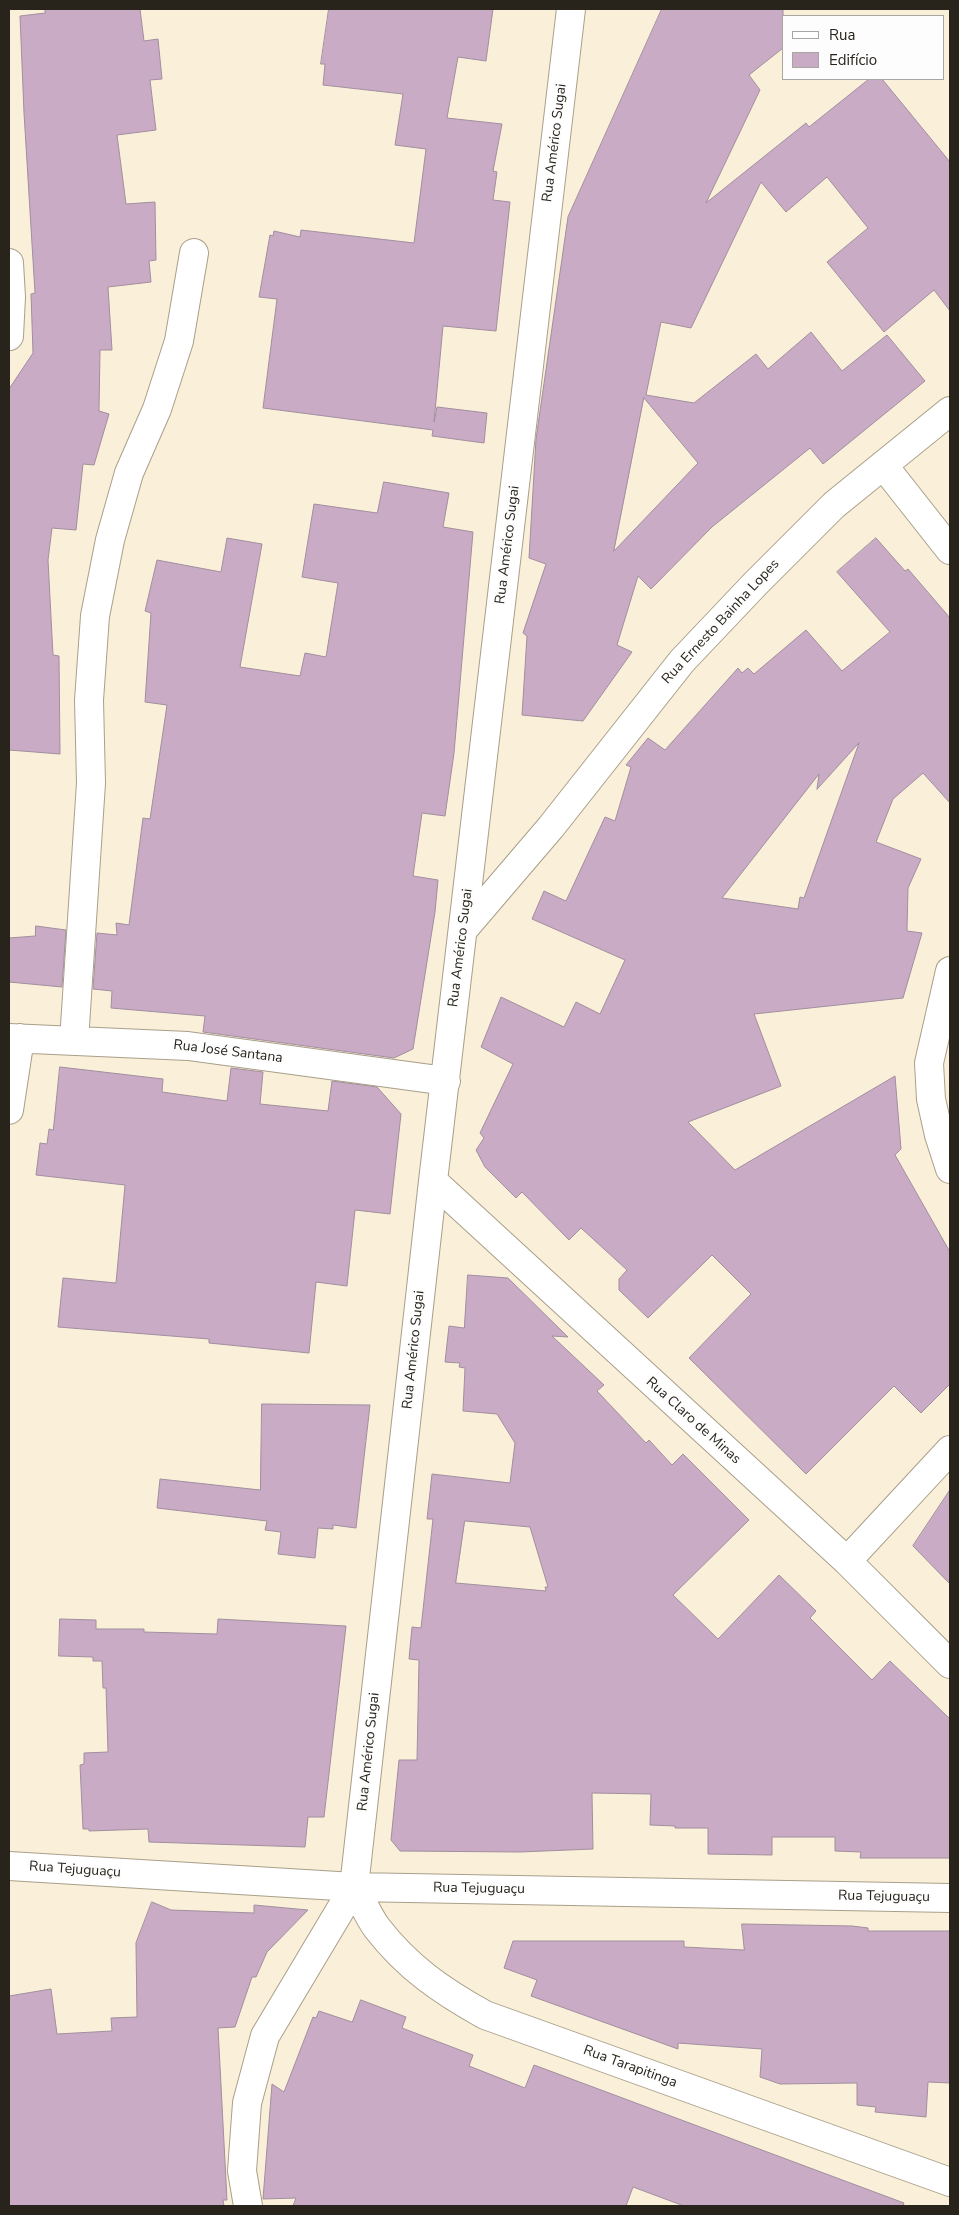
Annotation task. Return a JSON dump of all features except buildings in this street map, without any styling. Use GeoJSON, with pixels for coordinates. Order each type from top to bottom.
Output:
{"type":"FeatureCollection","features":[{"type":"Feature","properties":{"kind":"street","name":"Rua Américo Sugai"},"geometry":{"type":"LineString","coordinates":[[354,1887],[432,1180],[446,1081],[571,9]]}},
{"type":"Feature","properties":{"kind":"street"},"geometry":{"type":"LineString","coordinates":[[74,1040],[91,783],[89,700],[95,616],[110,540],[129,472],[157,410],[179,340],[194,253]]}},
{"type":"Feature","properties":{"kind":"street"},"geometry":{"type":"LineString","coordinates":[[9,263],[11,297],[9,336]]}},
{"type":"Feature","properties":{"kind":"street","name":"Rua Ernesto Bainha Lopes"},"geometry":{"type":"LineString","coordinates":[[463,930],[551,827],[682,661],[834,505],[950,411]]}},
{"type":"Feature","properties":{"kind":"street"},"geometry":{"type":"LineString","coordinates":[[883,465],[950,550]]}},
{"type":"Feature","properties":{"kind":"street"},"geometry":{"type":"LineString","coordinates":[[950,971],[929,1063],[931,1099],[939,1135],[950,1169]]}},
{"type":"Feature","properties":{"kind":"street"},"geometry":{"type":"LineString","coordinates":[[9,1110],[14,1038]]}},
{"type":"Feature","properties":{"kind":"street","name":"Rua José Santana"},"geometry":{"type":"LineString","coordinates":[[14,1038],[188,1046],[446,1081]]}},
{"type":"Feature","properties":{"kind":"street","name":"Rua Claro de Minas"},"geometry":{"type":"LineString","coordinates":[[432,1180],[847,1561],[950,1664]]}},
{"type":"Feature","properties":{"kind":"street"},"geometry":{"type":"LineString","coordinates":[[847,1561],[950,1450]]}},
{"type":"Feature","properties":{"kind":"street","name":"Rua Tejuguaçu"},"geometry":{"type":"LineString","coordinates":[[9,1866],[354,1887],[950,1898]]}},
{"type":"Feature","properties":{"kind":"street"},"geometry":{"type":"LineString","coordinates":[[248,2206],[242,2172],[247,2103],[265,2036],[354,1887]]}},
{"type":"Feature","properties":{"kind":"street","name":"Rua Tarapitinga"},"geometry":{"type":"LineString","coordinates":[[354,1887],[376,1926],[406,1962],[443,1992],[486,2015],[950,2182]]}}]}
